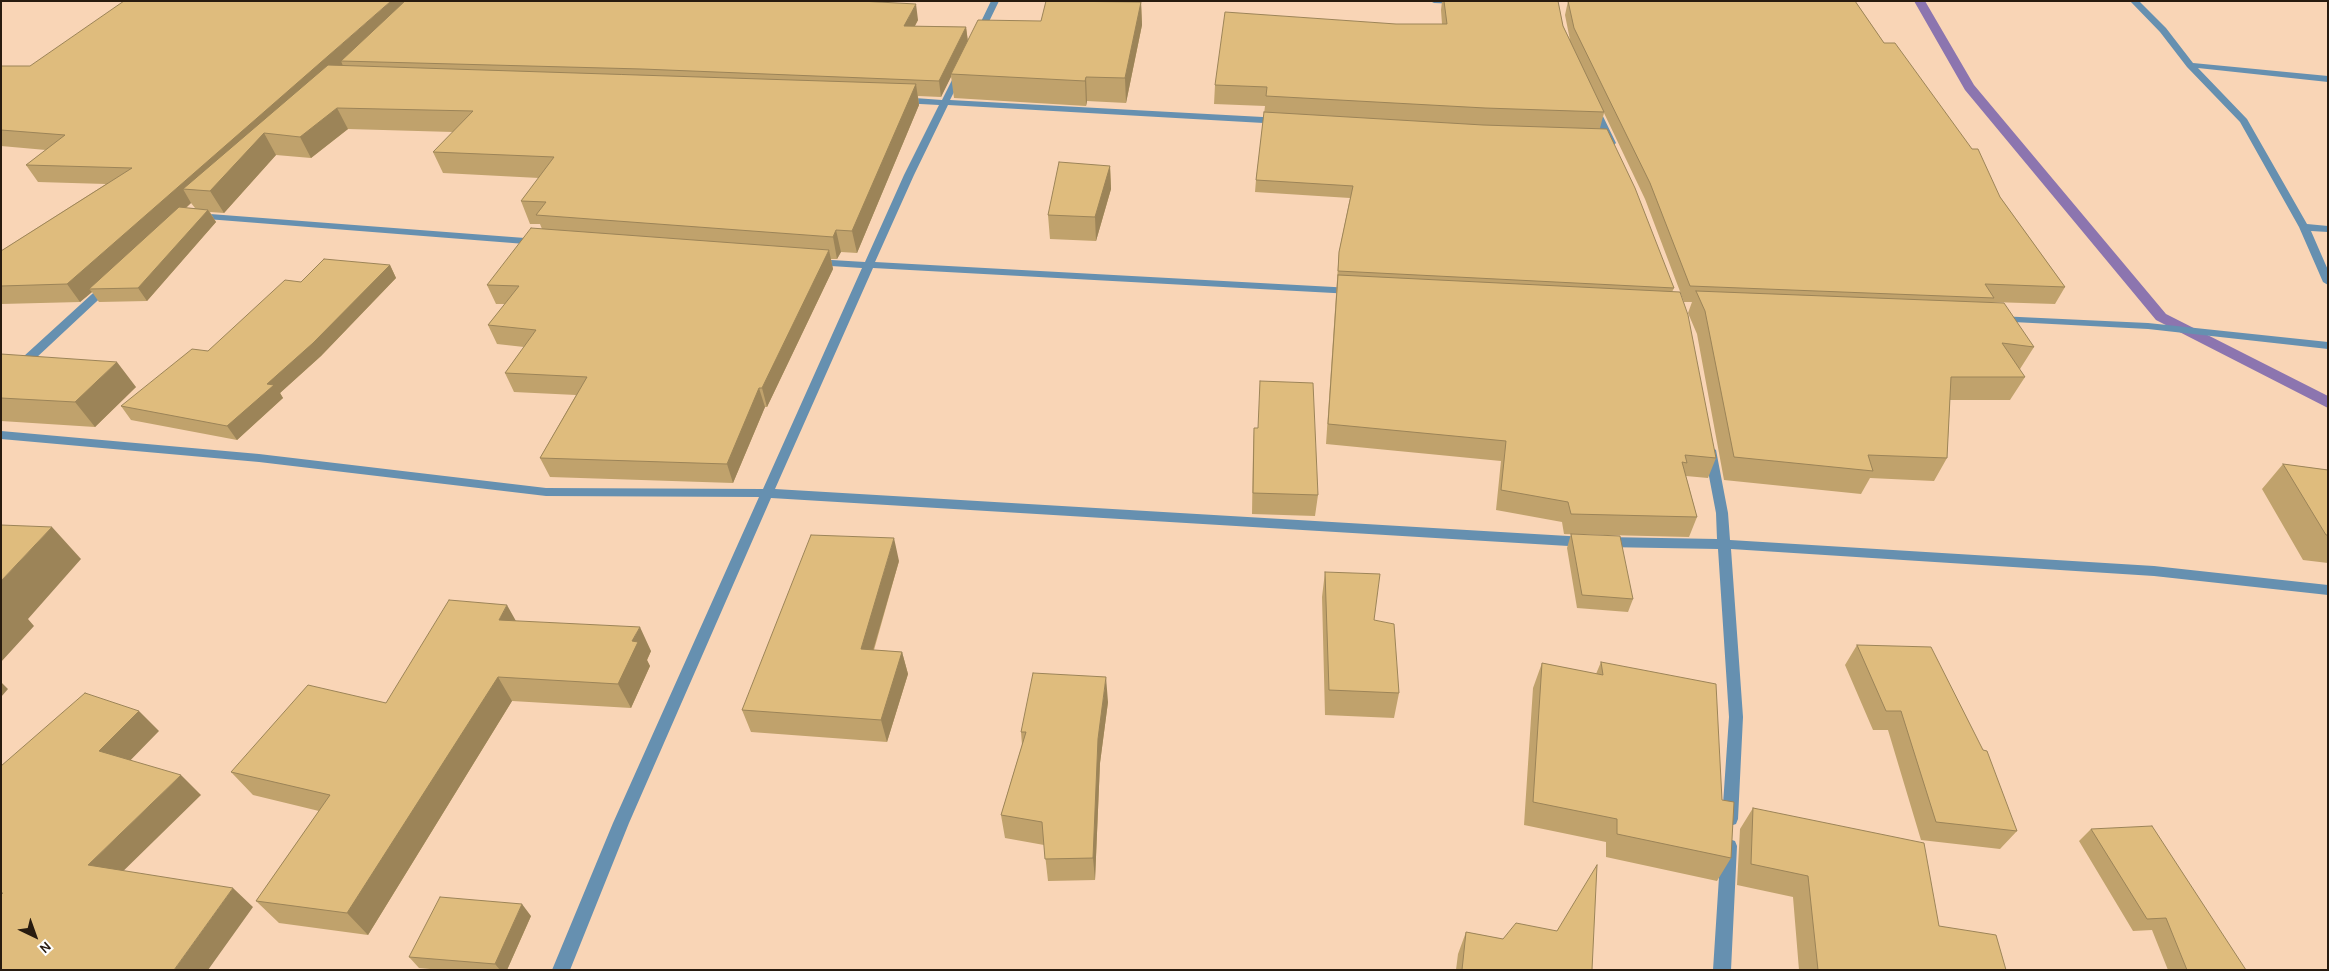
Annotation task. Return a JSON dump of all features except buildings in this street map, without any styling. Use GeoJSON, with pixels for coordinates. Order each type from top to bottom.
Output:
{"type":"FeatureCollection","features":[{"type":"Feature","properties":{"kind":"street"},"geometry":{"type":"LineString","coordinates":[[974,43],[994,1]]}},
{"type":"Feature","properties":{"kind":"street"},"geometry":{"type":"LineString","coordinates":[[1434,1],[1472,3]]}},
{"type":"Feature","properties":{"kind":"street"},"geometry":{"type":"LineString","coordinates":[[2134,1],[2163,30],[2190,65],[2244,121],[2304,227],[2328,282]]}},
{"type":"Feature","properties":{"kind":"street"},"geometry":{"type":"LineString","coordinates":[[561,970],[621,823],[868,266],[966,60]]}},
{"type":"Feature","properties":{"kind":"street"},"geometry":{"type":"LineString","coordinates":[[2190,65],[2328,80]]}},
{"type":"Feature","properties":{"kind":"street"},"geometry":{"type":"LineString","coordinates":[[1588,94],[1603,136],[1615,152]]}},
{"type":"Feature","properties":{"kind":"street"},"geometry":{"type":"LineString","coordinates":[[895,100],[1291,121]]}},
{"type":"Feature","properties":{"kind":"street"},"geometry":{"type":"LineString","coordinates":[[192,208],[184,215],[550,243]]}},
{"type":"Feature","properties":{"kind":"street"},"geometry":{"type":"LineString","coordinates":[[2304,227],[2328,229]]}},
{"type":"Feature","properties":{"kind":"street"},"geometry":{"type":"LineString","coordinates":[[809,262],[1368,291]]}},
{"type":"Feature","properties":{"kind":"street"},"geometry":{"type":"LineString","coordinates":[[1,384],[111,282]]}},
{"type":"Feature","properties":{"kind":"street"},"geometry":{"type":"LineString","coordinates":[[1989,318],[2148,326],[2328,346]]}},
{"type":"Feature","properties":{"kind":"street"},"geometry":{"type":"LineString","coordinates":[[1,435],[258,458],[546,492],[767,493],[1563,541],[1723,544],[2154,571],[2328,590]]}},
{"type":"Feature","properties":{"kind":"street"},"geometry":{"type":"LineString","coordinates":[[1708,438],[1722,513],[1736,717],[1722,970]]}},
{"type":"Feature","properties":{"kind":"waterway"},"geometry":{"type":"LineString","coordinates":[[1919,1],[1969,87],[2161,317],[2328,403]]}}]}
